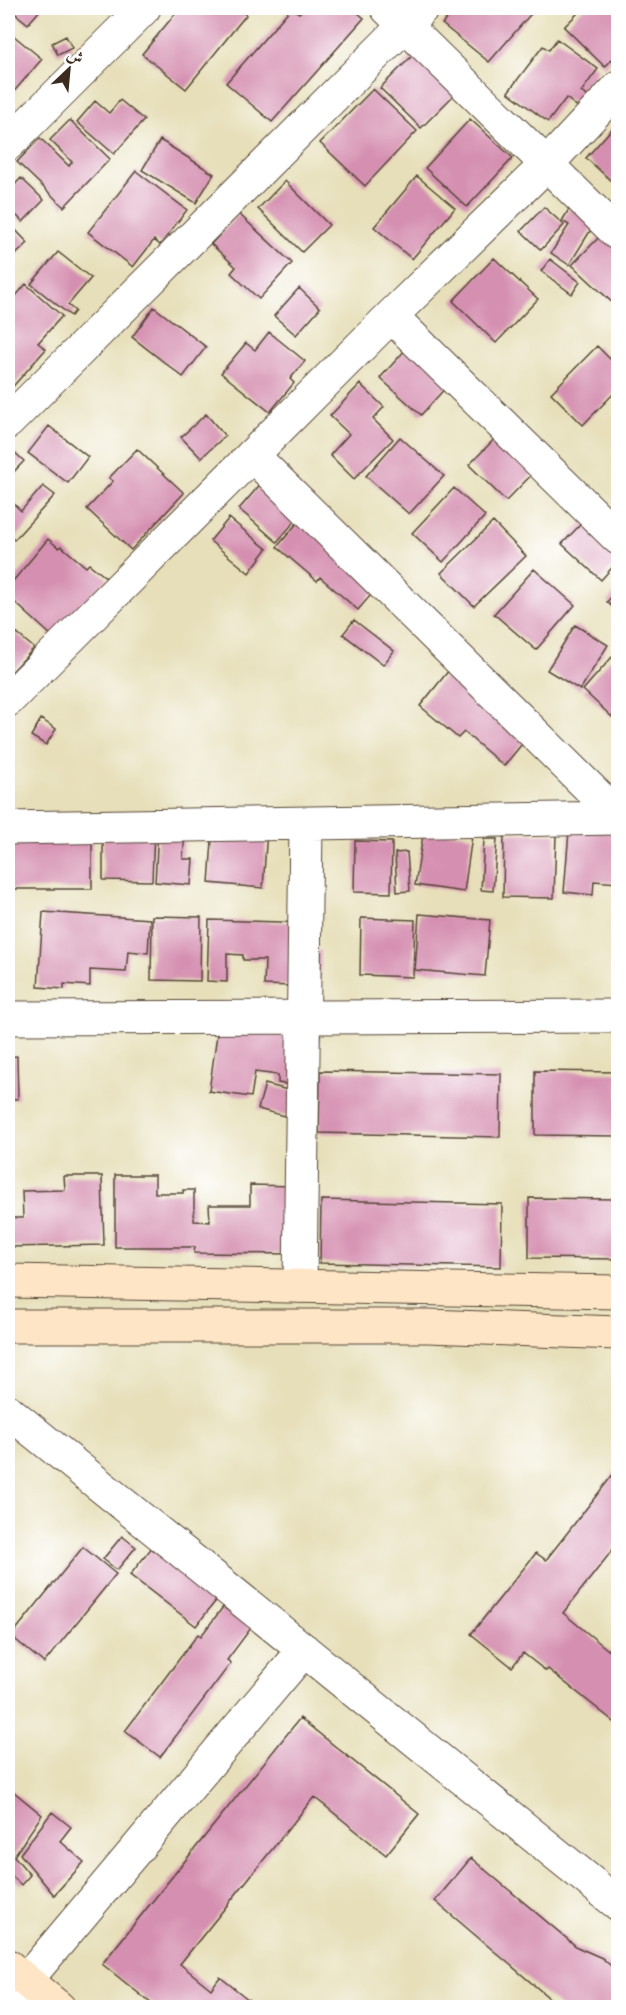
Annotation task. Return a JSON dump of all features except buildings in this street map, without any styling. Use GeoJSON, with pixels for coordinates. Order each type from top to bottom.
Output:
{"type":"FeatureCollection","features":[{"type":"Feature","properties":{"kind":"main road"},"geometry":{"type":"LineString","coordinates":[[8,1281],[618,1292]]}},
{"type":"Feature","properties":{"kind":"main road"},"geometry":{"type":"LineString","coordinates":[[8,1326],[428,1326],[618,1333]]}},
{"type":"Feature","properties":{"kind":"main road"},"geometry":{"type":"LineString","coordinates":[[13,1983],[58,2007]]}},
{"type":"Feature","properties":{"kind":"street"},"geometry":{"type":"LineString","coordinates":[[8,144],[144,8]]}},
{"type":"Feature","properties":{"kind":"street"},"geometry":{"type":"LineString","coordinates":[[8,422],[405,13],[546,165],[618,234]]}},
{"type":"Feature","properties":{"kind":"street"},"geometry":{"type":"LineString","coordinates":[[8,700],[391,316],[546,165],[618,88]]}},
{"type":"Feature","properties":{"kind":"street"},"geometry":{"type":"LineString","coordinates":[[391,316],[618,538]]}},
{"type":"Feature","properties":{"kind":"street"},"geometry":{"type":"LineString","coordinates":[[252,455],[618,817]]}},
{"type":"Feature","properties":{"kind":"street"},"geometry":{"type":"LineString","coordinates":[[8,828],[618,817]]}},
{"type":"Feature","properties":{"kind":"street"},"geometry":{"type":"LineString","coordinates":[[300,1286],[306,824]]}},
{"type":"Feature","properties":{"kind":"street"},"geometry":{"type":"LineString","coordinates":[[8,1018],[618,1016]]}},
{"type":"Feature","properties":{"kind":"street"},"geometry":{"type":"LineString","coordinates":[[8,1411],[618,1904]]}},
{"type":"Feature","properties":{"kind":"street"},"geometry":{"type":"LineString","coordinates":[[13,1983],[304,1650]]}}]}
